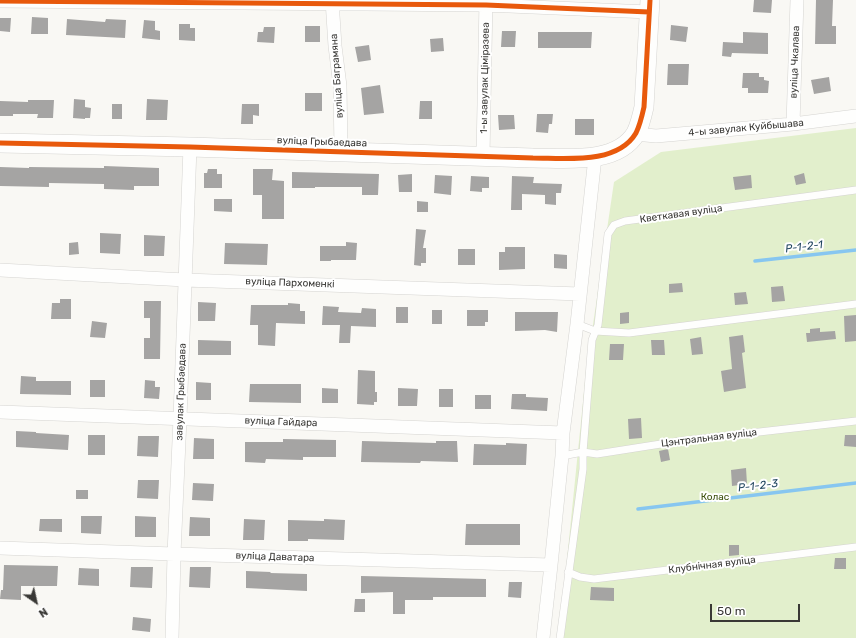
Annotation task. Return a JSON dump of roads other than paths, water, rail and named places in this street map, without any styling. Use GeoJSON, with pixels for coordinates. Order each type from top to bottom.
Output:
{"type":"FeatureCollection","features":[{"type":"Feature","properties":{"kind":"street","name":"вуліца Чкалава"},"geometry":{"type":"LineString","coordinates":[[793,124],[796,0]]}},
{"type":"Feature","properties":{"kind":"street"},"geometry":{"type":"LineString","coordinates":[[0,1],[486,3],[649,6],[644,107],[641,122],[635,134]]}},
{"type":"Feature","properties":{"kind":"street","name":"вуліца Баграмяна"},"geometry":{"type":"LineString","coordinates":[[332,2],[340,86],[341,151]]}},
{"type":"Feature","properties":{"kind":"street","name":"1-ы завулак Ціміразева"},"geometry":{"type":"LineString","coordinates":[[483,156],[486,3]]}},
{"type":"Feature","properties":{"kind":"street","name":"4-ы завулак Куйбышава"},"geometry":{"type":"LineString","coordinates":[[635,134],[656,136],[793,124],[856,116]]}},
{"type":"Feature","properties":{"kind":"street","name":"вуліца Грыбаедава"},"geometry":{"type":"LineString","coordinates":[[0,143],[574,158],[596,157],[610,154],[625,146],[635,134]]}},
{"type":"Feature","properties":{"kind":"street","name":"завулак Грыбаедава"},"geometry":{"type":"LineString","coordinates":[[172,638],[190,147]]}},
{"type":"Feature","properties":{"kind":"street"},"geometry":{"type":"LineString","coordinates":[[542,638],[562,456],[562,433],[577,324],[596,157]]}},
{"type":"Feature","properties":{"kind":"street","name":"вуліца Пархоменкі"},"geometry":{"type":"LineString","coordinates":[[0,270],[184,280],[580,294]]}},
{"type":"Feature","properties":{"kind":"street","name":"вуліца Гайдара"},"geometry":{"type":"LineString","coordinates":[[0,412],[562,433]]}},
{"type":"Feature","properties":{"kind":"street","name":"вуліца Даватара"},"geometry":{"type":"LineString","coordinates":[[0,548],[551,565]]}},
{"type":"Feature","properties":{"kind":"lane","name":"Кветкавая вуліца"},"geometry":{"type":"LineString","coordinates":[[560,638],[583,469],[592,340],[598,325],[608,234],[614,225],[625,221],[856,190]]}},
{"type":"Feature","properties":{"kind":"lane"},"geometry":{"type":"LineString","coordinates":[[577,324],[595,331],[629,333],[856,304]]}},
{"type":"Feature","properties":{"kind":"lane","name":"Цэнтральная вуліца"},"geometry":{"type":"LineString","coordinates":[[562,456],[583,452],[597,454],[680,441],[856,421]]}},
{"type":"Feature","properties":{"kind":"lane","name":"Клубнічная вуліца"},"geometry":{"type":"LineString","coordinates":[[568,572],[580,577],[594,579],[856,547]]}},
{"type":"Feature","properties":{"kind":"waterway","name":"P-1-2-1"},"geometry":{"type":"LineString","coordinates":[[755,261],[856,250]]}},
{"type":"Feature","properties":{"kind":"waterway","name":"P-1-2-3"},"geometry":{"type":"LineString","coordinates":[[638,509],[856,483]]}},
{"type":"Feature","properties":{"kind":"park label","name":"Колас"},"geometry":{"type":"Point","coordinates":[715,497]}}]}
